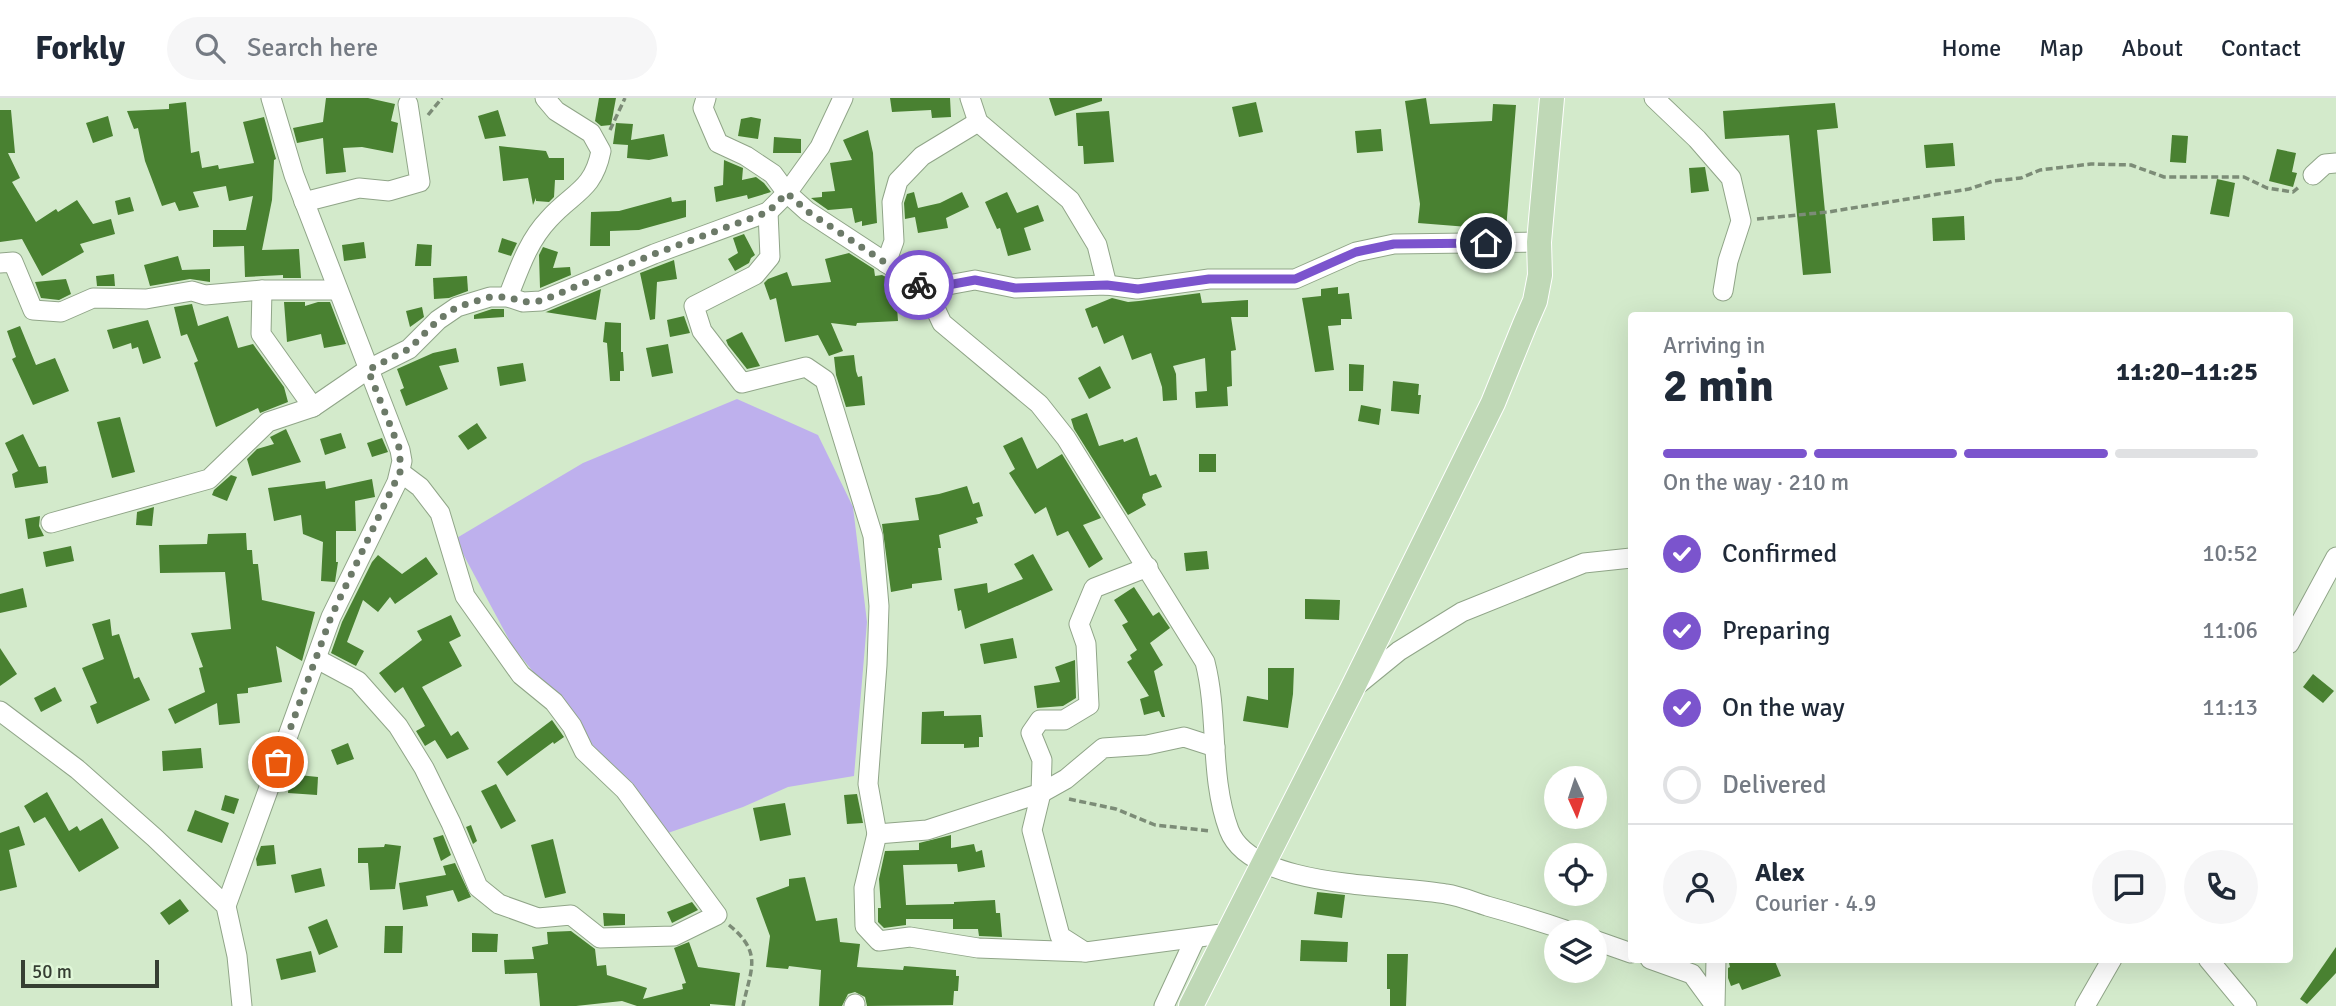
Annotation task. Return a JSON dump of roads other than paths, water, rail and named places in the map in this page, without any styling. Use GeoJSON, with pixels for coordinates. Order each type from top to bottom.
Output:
{"type":"FeatureCollection","features":[{"type":"Feature","properties":{"kind":"main road"},"geometry":{"type":"LineString","coordinates":[[1191,1006],[1493,403],[1535,301],[1540,275],[1539,242],[1552,98]]}},
{"type":"Feature","properties":{"kind":"street"},"geometry":{"type":"LineString","coordinates":[[242,1006],[237,956],[226,906],[331,617],[400,472],[400,450],[293,175],[271,98]]}},
{"type":"Feature","properties":{"kind":"street"},"geometry":{"type":"LineString","coordinates":[[508,297],[529,244],[549,218],[579,193],[597,171],[601,151],[591,133],[556,111],[545,98]]}},
{"type":"Feature","properties":{"kind":"street"},"geometry":{"type":"LineString","coordinates":[[706,98],[702,108],[718,143],[746,156],[773,174],[787,193],[807,211],[926,289],[942,323],[1039,404],[1066,438],[1205,662],[1212,686],[1220,798],[1230,833],[1241,848],[1263,863],[1315,879],[1448,894],[1544,924]]}},
{"type":"Feature","properties":{"kind":"street"},"geometry":{"type":"LineString","coordinates":[[51,523],[209,479],[268,422],[313,407],[368,370],[409,349],[438,320],[457,307],[490,297],[508,297],[523,302],[541,301],[654,254],[768,212],[787,193],[820,147],[843,98]]}},
{"type":"Feature","properties":{"kind":"street"},"geometry":{"type":"LineString","coordinates":[[970,98],[978,122],[1070,200],[1097,244],[1107,285]]}},
{"type":"Feature","properties":{"kind":"street"},"geometry":{"type":"LineString","coordinates":[[1654,98],[1697,139],[1731,178],[1741,221],[1728,261],[1723,290]]}},
{"type":"Feature","properties":{"kind":"street"},"geometry":{"type":"LineString","coordinates":[[304,202],[359,188],[389,191],[421,182],[408,104]]}},
{"type":"Feature","properties":{"kind":"street"},"geometry":{"type":"LineString","coordinates":[[886,263],[894,241],[892,202],[898,181],[922,156],[978,122]]}},
{"type":"Feature","properties":{"kind":"street"},"geometry":{"type":"LineString","coordinates":[[2313,175],[2325,164],[2336,163]]}},
{"type":"Feature","properties":{"kind":"street"},"geometry":{"type":"LineString","coordinates":[[768,212],[770,257],[755,275],[694,306],[702,331],[742,383],[806,367],[825,380],[873,536],[879,607],[868,784],[877,834],[864,888],[865,926],[879,941],[910,937],[978,948],[1086,952],[1229,933]]}},
{"type":"Feature","properties":{"kind":"street"},"geometry":{"type":"LineString","coordinates":[[926,289],[975,280],[1015,288],[1107,285],[1138,289],[1209,279],[1295,279],[1356,252],[1394,244],[1539,242]]}},
{"type":"Feature","properties":{"kind":"street"},"geometry":{"type":"LineString","coordinates":[[0,263],[13,262],[33,310],[61,312],[93,298],[146,299],[191,291],[205,295],[262,290],[338,290]]}},
{"type":"Feature","properties":{"kind":"street"},"geometry":{"type":"LineString","coordinates":[[262,290],[261,334],[313,407]]}},
{"type":"Feature","properties":{"kind":"street"},"geometry":{"type":"LineString","coordinates":[[317,659],[358,681],[398,726],[424,768],[478,887],[499,905],[538,918],[571,915],[600,938],[674,936],[717,915],[625,790],[584,751],[572,726],[554,702],[521,675],[465,596],[440,513],[420,487],[400,472]]}},
{"type":"Feature","properties":{"kind":"street"},"geometry":{"type":"LineString","coordinates":[[2293,637],[2336,557]]}},
{"type":"Feature","properties":{"kind":"street"},"geometry":{"type":"LineString","coordinates":[[1352,689],[1399,651],[1462,612],[1584,563],[1628,558]]}},
{"type":"Feature","properties":{"kind":"street"},"geometry":{"type":"LineString","coordinates":[[1086,952],[1060,936],[1032,830],[1041,793],[1042,760],[1031,733],[1040,720],[1064,720],[1089,705],[1086,644],[1079,624],[1094,588],[1148,567]]}},
{"type":"Feature","properties":{"kind":"street"},"geometry":{"type":"LineString","coordinates":[[0,711],[77,769],[226,906]]}},
{"type":"Feature","properties":{"kind":"street"},"geometry":{"type":"LineString","coordinates":[[877,834],[927,830],[1041,793],[1066,779],[1103,748],[1147,745],[1184,737],[1215,747]]}},
{"type":"Feature","properties":{"kind":"street"},"geometry":{"type":"LineString","coordinates":[[1164,1006],[1195,939]]}},
{"type":"Feature","properties":{"kind":"street"},"geometry":{"type":"LineString","coordinates":[[1607,945],[1628,952]]}},
{"type":"Feature","properties":{"kind":"street"},"geometry":{"type":"LineString","coordinates":[[1661,963],[1692,974],[1714,1005]]}},
{"type":"Feature","properties":{"kind":"street"},"geometry":{"type":"LineString","coordinates":[[1714,1005],[1716,963]]}},
{"type":"Feature","properties":{"kind":"street"},"geometry":{"type":"LineString","coordinates":[[2085,1006],[2110,963]]}},
{"type":"Feature","properties":{"kind":"street"},"geometry":{"type":"LineString","coordinates":[[2211,963],[2247,1006]]}}]}
